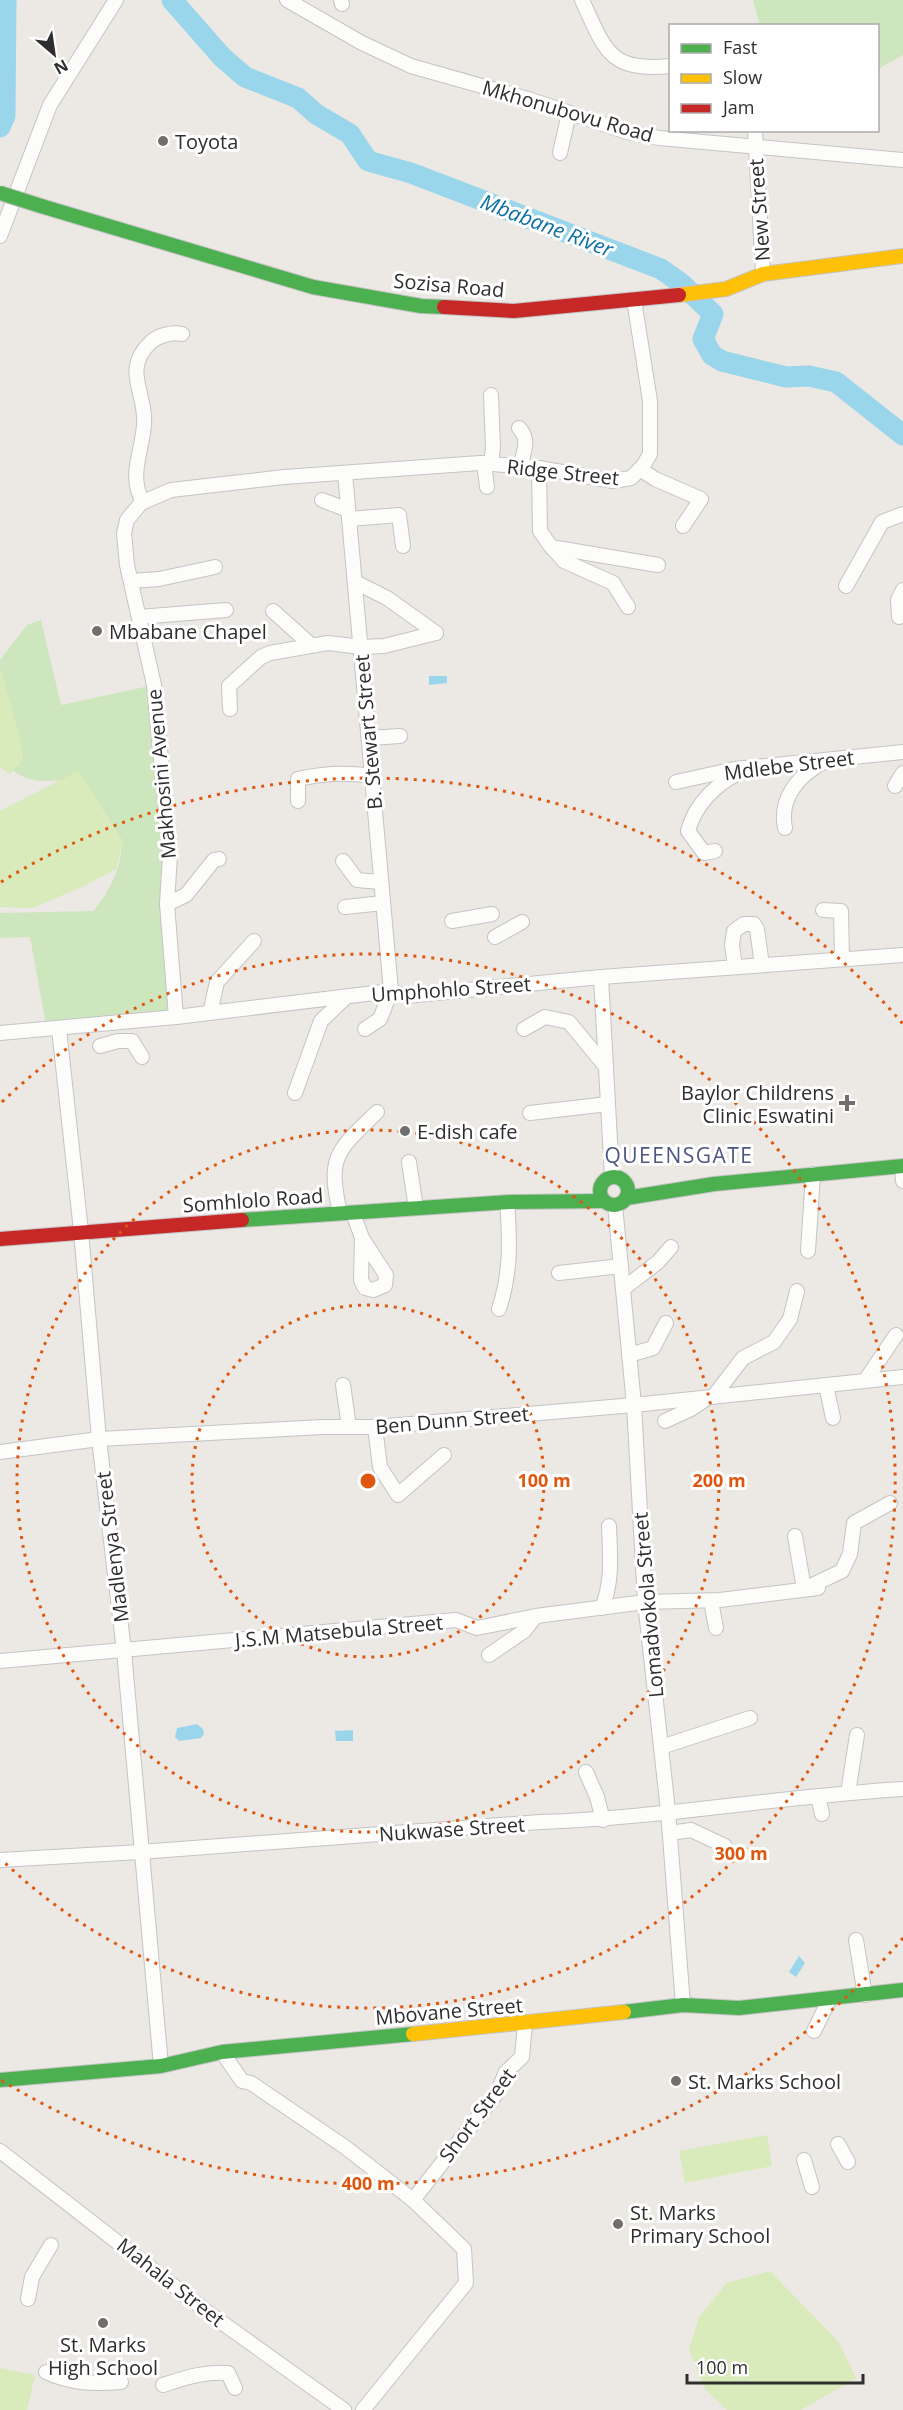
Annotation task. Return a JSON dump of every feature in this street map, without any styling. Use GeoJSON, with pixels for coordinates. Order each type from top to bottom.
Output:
{"type":"FeatureCollection","features":[{"type":"Feature","properties":{"kind":"main road","name":"Sozisa Road"},"geometry":{"type":"LineString","coordinates":[[0,193],[313,287],[421,306],[514,311],[655,298],[726,290],[763,274],[903,256]]}},
{"type":"Feature","properties":{"kind":"main road","name":"Somhlolo Road"},"geometry":{"type":"LineString","coordinates":[[0,1239],[81,1231],[614,1195],[903,1166]]}},
{"type":"Feature","properties":{"kind":"main road"},"geometry":{"type":"LineString","coordinates":[[612,1177],[604,1180],[614,1195]]}},
{"type":"Feature","properties":{"kind":"main road","name":"Mbovane Street"},"geometry":{"type":"LineString","coordinates":[[0,2080],[160,2066],[222,2052],[525,2024],[683,2006],[739,2007],[903,1990]]}},
{"type":"Feature","properties":{"kind":"street"},"geometry":{"type":"LineString","coordinates":[[0,236],[50,105],[116,0]]}},
{"type":"Feature","properties":{"kind":"street","name":"Mkhonubovu Road"},"geometry":{"type":"LineString","coordinates":[[287,0],[362,43],[411,66],[627,132],[659,138],[903,160]]}},
{"type":"Feature","properties":{"kind":"street"},"geometry":{"type":"LineString","coordinates":[[582,0],[607,51],[625,64],[643,69],[669,66]]}},
{"type":"Feature","properties":{"kind":"street"},"geometry":{"type":"LineString","coordinates":[[560,153],[569,113]]}},
{"type":"Feature","properties":{"kind":"street","name":"New Street"},"geometry":{"type":"LineString","coordinates":[[755,132],[763,274]]}},
{"type":"Feature","properties":{"kind":"street","name":"Ridge Street"},"geometry":{"type":"LineString","coordinates":[[143,502],[171,490],[284,477],[487,463],[540,468],[613,481],[631,478],[650,454],[650,401],[634,300]]}},
{"type":"Feature","properties":{"kind":"street"},"geometry":{"type":"LineString","coordinates":[[143,502],[135,488],[145,423],[135,372],[141,353],[154,339],[174,333],[182,334]]}},
{"type":"Feature","properties":{"kind":"street"},"geometry":{"type":"LineString","coordinates":[[487,487],[487,463],[493,447],[491,395]]}},
{"type":"Feature","properties":{"kind":"street"},"geometry":{"type":"LineString","coordinates":[[519,428],[525,434],[526,447],[520,466]]}},
{"type":"Feature","properties":{"kind":"street"},"geometry":{"type":"LineString","coordinates":[[540,468],[540,531],[550,547],[564,561],[613,583],[628,607]]}},
{"type":"Feature","properties":{"kind":"street"},"geometry":{"type":"LineString","coordinates":[[640,469],[655,479],[701,499],[683,526]]}},
{"type":"Feature","properties":{"kind":"street","name":"B. Stewart Street"},"geometry":{"type":"LineString","coordinates":[[345,473],[372,776],[382,821],[381,882],[391,991]]}},
{"type":"Feature","properties":{"kind":"street"},"geometry":{"type":"LineString","coordinates":[[322,500],[349,514],[399,515],[403,546]]}},
{"type":"Feature","properties":{"kind":"street","name":"Makhosini Avenue"},"geometry":{"type":"LineString","coordinates":[[143,502],[127,520],[123,533],[154,686],[170,855],[167,904],[176,1017]]}},
{"type":"Feature","properties":{"kind":"street"},"geometry":{"type":"LineString","coordinates":[[846,586],[882,522],[903,514]]}},
{"type":"Feature","properties":{"kind":"street"},"geometry":{"type":"LineString","coordinates":[[550,547],[658,565]]}},
{"type":"Feature","properties":{"kind":"street"},"geometry":{"type":"LineString","coordinates":[[131,581],[159,579],[215,567]]}},
{"type":"Feature","properties":{"kind":"street"},"geometry":{"type":"LineString","coordinates":[[230,709],[229,686],[261,657],[270,653],[328,643],[361,647],[384,646],[436,633],[387,598],[355,582]]}},
{"type":"Feature","properties":{"kind":"street"},"geometry":{"type":"LineString","coordinates":[[899,617],[897,600],[903,590]]}},
{"type":"Feature","properties":{"kind":"street"},"geometry":{"type":"LineString","coordinates":[[139,617],[226,610]]}},
{"type":"Feature","properties":{"kind":"street"},"geometry":{"type":"LineString","coordinates":[[273,611],[311,645]]}},
{"type":"Feature","properties":{"kind":"street"},"geometry":{"type":"LineString","coordinates":[[369,738],[400,736]]}},
{"type":"Feature","properties":{"kind":"street","name":"Mdlebe Street"},"geometry":{"type":"LineString","coordinates":[[676,782],[752,767],[903,752]]}},
{"type":"Feature","properties":{"kind":"street"},"geometry":{"type":"LineString","coordinates":[[785,828],[782,812],[789,795],[800,779],[813,768],[832,759]]}},
{"type":"Feature","properties":{"kind":"street"},"geometry":{"type":"LineString","coordinates":[[715,851],[704,853],[695,843],[688,831],[692,816],[717,788],[732,776],[752,767]]}},
{"type":"Feature","properties":{"kind":"street"},"geometry":{"type":"LineString","coordinates":[[298,801],[298,779],[316,775],[352,773],[372,776]]}},
{"type":"Feature","properties":{"kind":"street"},"geometry":{"type":"LineString","coordinates":[[895,786],[903,773]]}},
{"type":"Feature","properties":{"kind":"street"},"geometry":{"type":"LineString","coordinates":[[167,904],[186,895],[214,860],[219,859]]}},
{"type":"Feature","properties":{"kind":"street"},"geometry":{"type":"LineString","coordinates":[[343,861],[357,880],[381,882]]}},
{"type":"Feature","properties":{"kind":"street"},"geometry":{"type":"LineString","coordinates":[[345,907],[383,903]]}},
{"type":"Feature","properties":{"kind":"street"},"geometry":{"type":"LineString","coordinates":[[823,910],[841,911],[842,960]]}},
{"type":"Feature","properties":{"kind":"street"},"geometry":{"type":"LineString","coordinates":[[452,921],[492,915]]}},
{"type":"Feature","properties":{"kind":"street"},"geometry":{"type":"LineString","coordinates":[[495,937],[522,922]]}},
{"type":"Feature","properties":{"kind":"street"},"geometry":{"type":"LineString","coordinates":[[735,967],[732,945],[734,931],[744,924],[754,924],[758,929],[762,965]]}},
{"type":"Feature","properties":{"kind":"street"},"geometry":{"type":"LineString","coordinates":[[210,1013],[217,982],[254,941]]}},
{"type":"Feature","properties":{"kind":"street","name":"Umphohlo Street"},"geometry":{"type":"LineString","coordinates":[[0,1033],[176,1017],[391,991],[406,996],[601,977],[903,955]]}},
{"type":"Feature","properties":{"kind":"street"},"geometry":{"type":"LineString","coordinates":[[601,977],[612,1177]]}},
{"type":"Feature","properties":{"kind":"street"},"geometry":{"type":"LineString","coordinates":[[365,1029],[380,1019],[391,991]]}},
{"type":"Feature","properties":{"kind":"street"},"geometry":{"type":"LineString","coordinates":[[295,1093],[321,1021],[346,997]]}},
{"type":"Feature","properties":{"kind":"street"},"geometry":{"type":"LineString","coordinates":[[524,1029],[545,1017],[569,1022],[606,1067]]}},
{"type":"Feature","properties":{"kind":"street","name":"Madlenya Street"},"geometry":{"type":"LineString","coordinates":[[59,1029],[81,1231],[99,1439],[124,1651],[160,2066]]}},
{"type":"Feature","properties":{"kind":"street"},"geometry":{"type":"LineString","coordinates":[[100,1046],[118,1041],[132,1041],[142,1057]]}},
{"type":"Feature","properties":{"kind":"street"},"geometry":{"type":"LineString","coordinates":[[530,1113],[608,1104]]}},
{"type":"Feature","properties":{"kind":"street"},"geometry":{"type":"LineString","coordinates":[[362,1238],[347,1213],[334,1181],[342,1146],[376,1112]]}},
{"type":"Feature","properties":{"kind":"street"},"geometry":{"type":"LineString","coordinates":[[410,1162],[416,1208]]}},
{"type":"Feature","properties":{"kind":"street"},"geometry":{"type":"LineString","coordinates":[[903,1166],[903,1181]]}},
{"type":"Feature","properties":{"kind":"street"},"geometry":{"type":"LineString","coordinates":[[808,1251],[813,1174]]}},
{"type":"Feature","properties":{"kind":"street","name":"Lomadvokola Street"},"geometry":{"type":"LineString","coordinates":[[614,1195],[634,1405],[645,1602],[668,1811],[683,2006]]}},
{"type":"Feature","properties":{"kind":"street"},"geometry":{"type":"LineString","coordinates":[[499,1309],[507,1284],[510,1257],[508,1202]]}},
{"type":"Feature","properties":{"kind":"street"},"geometry":{"type":"LineString","coordinates":[[623,1289],[658,1262],[671,1247]]}},
{"type":"Feature","properties":{"kind":"street"},"geometry":{"type":"LineString","coordinates":[[559,1273],[621,1266]]}},
{"type":"Feature","properties":{"kind":"street"},"geometry":{"type":"LineString","coordinates":[[665,1421],[710,1397],[743,1358],[774,1342],[790,1319],[797,1291]]}},
{"type":"Feature","properties":{"kind":"street"},"geometry":{"type":"LineString","coordinates":[[629,1355],[653,1348],[666,1323]]}},
{"type":"Feature","properties":{"kind":"street"},"geometry":{"type":"LineString","coordinates":[[865,1381],[896,1335]]}},
{"type":"Feature","properties":{"kind":"street","name":"Ben Dunn Street"},"geometry":{"type":"LineString","coordinates":[[0,1452],[99,1439],[375,1427],[634,1405],[903,1377]]}},
{"type":"Feature","properties":{"kind":"street"},"geometry":{"type":"LineString","coordinates":[[343,1385],[349,1427]]}},
{"type":"Feature","properties":{"kind":"street"},"geometry":{"type":"LineString","coordinates":[[826,1385],[833,1418]]}},
{"type":"Feature","properties":{"kind":"street"},"geometry":{"type":"LineString","coordinates":[[375,1427],[380,1467],[398,1495],[444,1455]]}},
{"type":"Feature","properties":{"kind":"street","name":"J.S.M Matsebula Street"},"geometry":{"type":"LineString","coordinates":[[0,1661],[456,1620],[477,1628],[536,1616],[645,1602],[711,1601],[811,1588],[842,1571],[850,1554],[854,1523],[891,1503]]}},
{"type":"Feature","properties":{"kind":"street"},"geometry":{"type":"LineString","coordinates":[[602,1608],[608,1594],[611,1571],[609,1526]]}},
{"type":"Feature","properties":{"kind":"street"},"geometry":{"type":"LineString","coordinates":[[795,1536],[811,1588]]}},
{"type":"Feature","properties":{"kind":"street"},"geometry":{"type":"LineString","coordinates":[[711,1601],[716,1628]]}},
{"type":"Feature","properties":{"kind":"street"},"geometry":{"type":"LineString","coordinates":[[489,1655],[524,1631],[536,1616]]}},
{"type":"Feature","properties":{"kind":"street"},"geometry":{"type":"LineString","coordinates":[[661,1747],[750,1718]]}},
{"type":"Feature","properties":{"kind":"street"},"geometry":{"type":"LineString","coordinates":[[848,1792],[857,1735]]}},
{"type":"Feature","properties":{"kind":"street"},"geometry":{"type":"LineString","coordinates":[[586,1772],[603,1820]]}},
{"type":"Feature","properties":{"kind":"street","name":"Nukwase Street"},"geometry":{"type":"LineString","coordinates":[[0,1860],[529,1823],[603,1820],[848,1792],[903,1789]]}},
{"type":"Feature","properties":{"kind":"street"},"geometry":{"type":"LineString","coordinates":[[818,1796],[822,1814]]}},
{"type":"Feature","properties":{"kind":"street"},"geometry":{"type":"LineString","coordinates":[[670,1833],[691,1830],[725,1846]]}},
{"type":"Feature","properties":{"kind":"street"},"geometry":{"type":"LineString","coordinates":[[856,1940],[865,1995]]}},
{"type":"Feature","properties":{"kind":"street"},"geometry":{"type":"LineString","coordinates":[[814,2031],[830,1998]]}},
{"type":"Feature","properties":{"kind":"street","name":"Short Street"},"geometry":{"type":"LineString","coordinates":[[413,2200],[497,2093],[506,2072],[522,2057],[525,2024]]}},
{"type":"Feature","properties":{"kind":"street"},"geometry":{"type":"LineString","coordinates":[[222,2052],[242,2081],[251,2083],[345,2147],[413,2200],[464,2249],[466,2283],[363,2410]]}},
{"type":"Feature","properties":{"kind":"street"},"geometry":{"type":"LineString","coordinates":[[838,2144],[848,2162]]}},
{"type":"Feature","properties":{"kind":"street","name":"Mahala Street"},"geometry":{"type":"LineString","coordinates":[[0,2151],[210,2314],[344,2410]]}},
{"type":"Feature","properties":{"kind":"street"},"geometry":{"type":"LineString","coordinates":[[804,2160],[812,2187]]}},
{"type":"Feature","properties":{"kind":"street"},"geometry":{"type":"LineString","coordinates":[[28,2299],[32,2277],[51,2245]]}},
{"type":"Feature","properties":{"kind":"street"},"geometry":{"type":"LineString","coordinates":[[46,2372],[61,2379],[81,2383],[121,2382]]}},
{"type":"Feature","properties":{"kind":"street"},"geometry":{"type":"LineString","coordinates":[[163,2385],[197,2374],[216,2372],[228,2373],[235,2388]]}},
{"type":"Feature","properties":{"kind":"green space"},"geometry":{"type":"Polygon","coordinates":[[[753,0],[903,0],[903,55],[879,68],[879,24],[760,24],[753,0]]]}},
{"type":"Feature","properties":{"kind":"green space"},"geometry":{"type":"Polygon","coordinates":[[[41,620],[61,705],[154,685],[176,1017],[47,1030],[30,937],[0,938],[0,913],[93,911],[109,888],[121,856],[121,847],[115,831],[76,778],[44,781],[26,778],[0,759],[0,660],[27,625],[41,620]]]}},
{"type":"Feature","properties":{"kind":"green space"},"geometry":{"type":"Polygon","coordinates":[[[0,667],[22,745],[23,760],[10,774],[0,767],[0,667]]]}},
{"type":"Feature","properties":{"kind":"green space"},"geometry":{"type":"Polygon","coordinates":[[[78,771],[123,841],[116,869],[84,886],[32,908],[0,907],[0,811],[78,771]]]}},
{"type":"Feature","properties":{"kind":"green space"},"geometry":{"type":"Polygon","coordinates":[[[767,2135],[772,2166],[685,2183],[679,2151],[767,2135]]]}},
{"type":"Feature","properties":{"kind":"green space"},"geometry":{"type":"Polygon","coordinates":[[[770,2271],[838,2341],[856,2378],[801,2410],[727,2410],[705,2389],[689,2350],[699,2317],[727,2283],[770,2271]]]}},
{"type":"Feature","properties":{"kind":"green space"},"geometry":{"type":"Polygon","coordinates":[[[0,2368],[35,2375],[27,2410],[0,2410],[0,2368]]]}},
{"type":"Feature","properties":{"kind":"water"},"geometry":{"type":"Polygon","coordinates":[[[429,676],[447,676],[447,683],[429,685],[429,676]]]}},
{"type":"Feature","properties":{"kind":"water"},"geometry":{"type":"Polygon","coordinates":[[[197,1724],[203,1729],[204,1734],[201,1738],[179,1741],[175,1737],[177,1728],[197,1724]]]}},
{"type":"Feature","properties":{"kind":"water"},"geometry":{"type":"Polygon","coordinates":[[[353,1730],[353,1741],[336,1741],[335,1731],[353,1730]]]}},
{"type":"Feature","properties":{"kind":"water"},"geometry":{"type":"Polygon","coordinates":[[[799,1956],[805,1963],[796,1977],[789,1972],[799,1956]]]}},
{"type":"Feature","properties":{"kind":"waterway","name":"Mbabane River"},"geometry":{"type":"LineString","coordinates":[[0,127],[5,116],[6,0]]}},
{"type":"Feature","properties":{"kind":"waterway","name":"Mbabane River"},"geometry":{"type":"LineString","coordinates":[[172,0],[222,57],[245,77],[298,98],[316,114],[350,134],[368,161],[411,173],[661,269],[682,284],[713,314],[703,339],[712,355],[722,361],[786,377],[809,376],[836,382],[903,435]]}},
{"type":"Feature","properties":{"kind":"traffic: fast"},"geometry":{"type":"LineString","coordinates":[[0,193],[41,206]]}},
{"type":"Feature","properties":{"kind":"traffic: fast"},"geometry":{"type":"LineString","coordinates":[[41,206],[313,287],[421,306],[444,307]]}},
{"type":"Feature","properties":{"kind":"traffic: fast"},"geometry":{"type":"LineString","coordinates":[[626,1198],[714,1184],[903,1166]]}},
{"type":"Feature","properties":{"kind":"traffic: fast"},"geometry":{"type":"LineString","coordinates":[[614,1177],[624,1181],[628,1191],[624,1201],[614,1205],[604,1201],[600,1191],[604,1181],[614,1177]]}},
{"type":"Feature","properties":{"kind":"traffic: fast"},"geometry":{"type":"LineString","coordinates":[[242,1220],[509,1202],[603,1201]]}},
{"type":"Feature","properties":{"kind":"traffic: fast"},"geometry":{"type":"LineString","coordinates":[[624,2012],[683,2005],[739,2008],[903,1990]]}},
{"type":"Feature","properties":{"kind":"traffic: fast"},"geometry":{"type":"LineString","coordinates":[[0,2080],[161,2066],[222,2052],[413,2034]]}},
{"type":"Feature","properties":{"kind":"traffic: slow"},"geometry":{"type":"LineString","coordinates":[[679,295],[726,289],[763,274],[903,256]]}},
{"type":"Feature","properties":{"kind":"traffic: slow"},"geometry":{"type":"LineString","coordinates":[[413,2034],[624,2012]]}},
{"type":"Feature","properties":{"kind":"traffic: jam"},"geometry":{"type":"LineString","coordinates":[[444,307],[514,311],[679,295]]}},
{"type":"Feature","properties":{"kind":"traffic: jam"},"geometry":{"type":"LineString","coordinates":[[0,1239],[242,1220]]}},
{"type":"Feature","properties":{"kind":"place","name":"Toyota"},"geometry":{"type":"Point","coordinates":[163,141]}},
{"type":"Feature","properties":{"kind":"place","name":"Mbabane Chapel"},"geometry":{"type":"Point","coordinates":[97,631]}},
{"type":"Feature","properties":{"kind":"place","name":"Baylor Childrens Clinic Eswatini"},"geometry":{"type":"Point","coordinates":[847,1103]}},
{"type":"Feature","properties":{"kind":"place","name":"E-dish cafe"},"geometry":{"type":"Point","coordinates":[405,1131]}},
{"type":"Feature","properties":{"kind":"place","name":"St. Marks School"},"geometry":{"type":"Point","coordinates":[676,2081]}},
{"type":"Feature","properties":{"kind":"place","name":"St. Marks Primary School"},"geometry":{"type":"Point","coordinates":[618,2224]}},
{"type":"Feature","properties":{"kind":"place","name":"St. Marks High School"},"geometry":{"type":"Point","coordinates":[103,2323]}},
{"type":"Feature","properties":{"kind":"district","name":"QUEENSGATE"},"geometry":{"type":"Point","coordinates":[679,1155]}}]}
